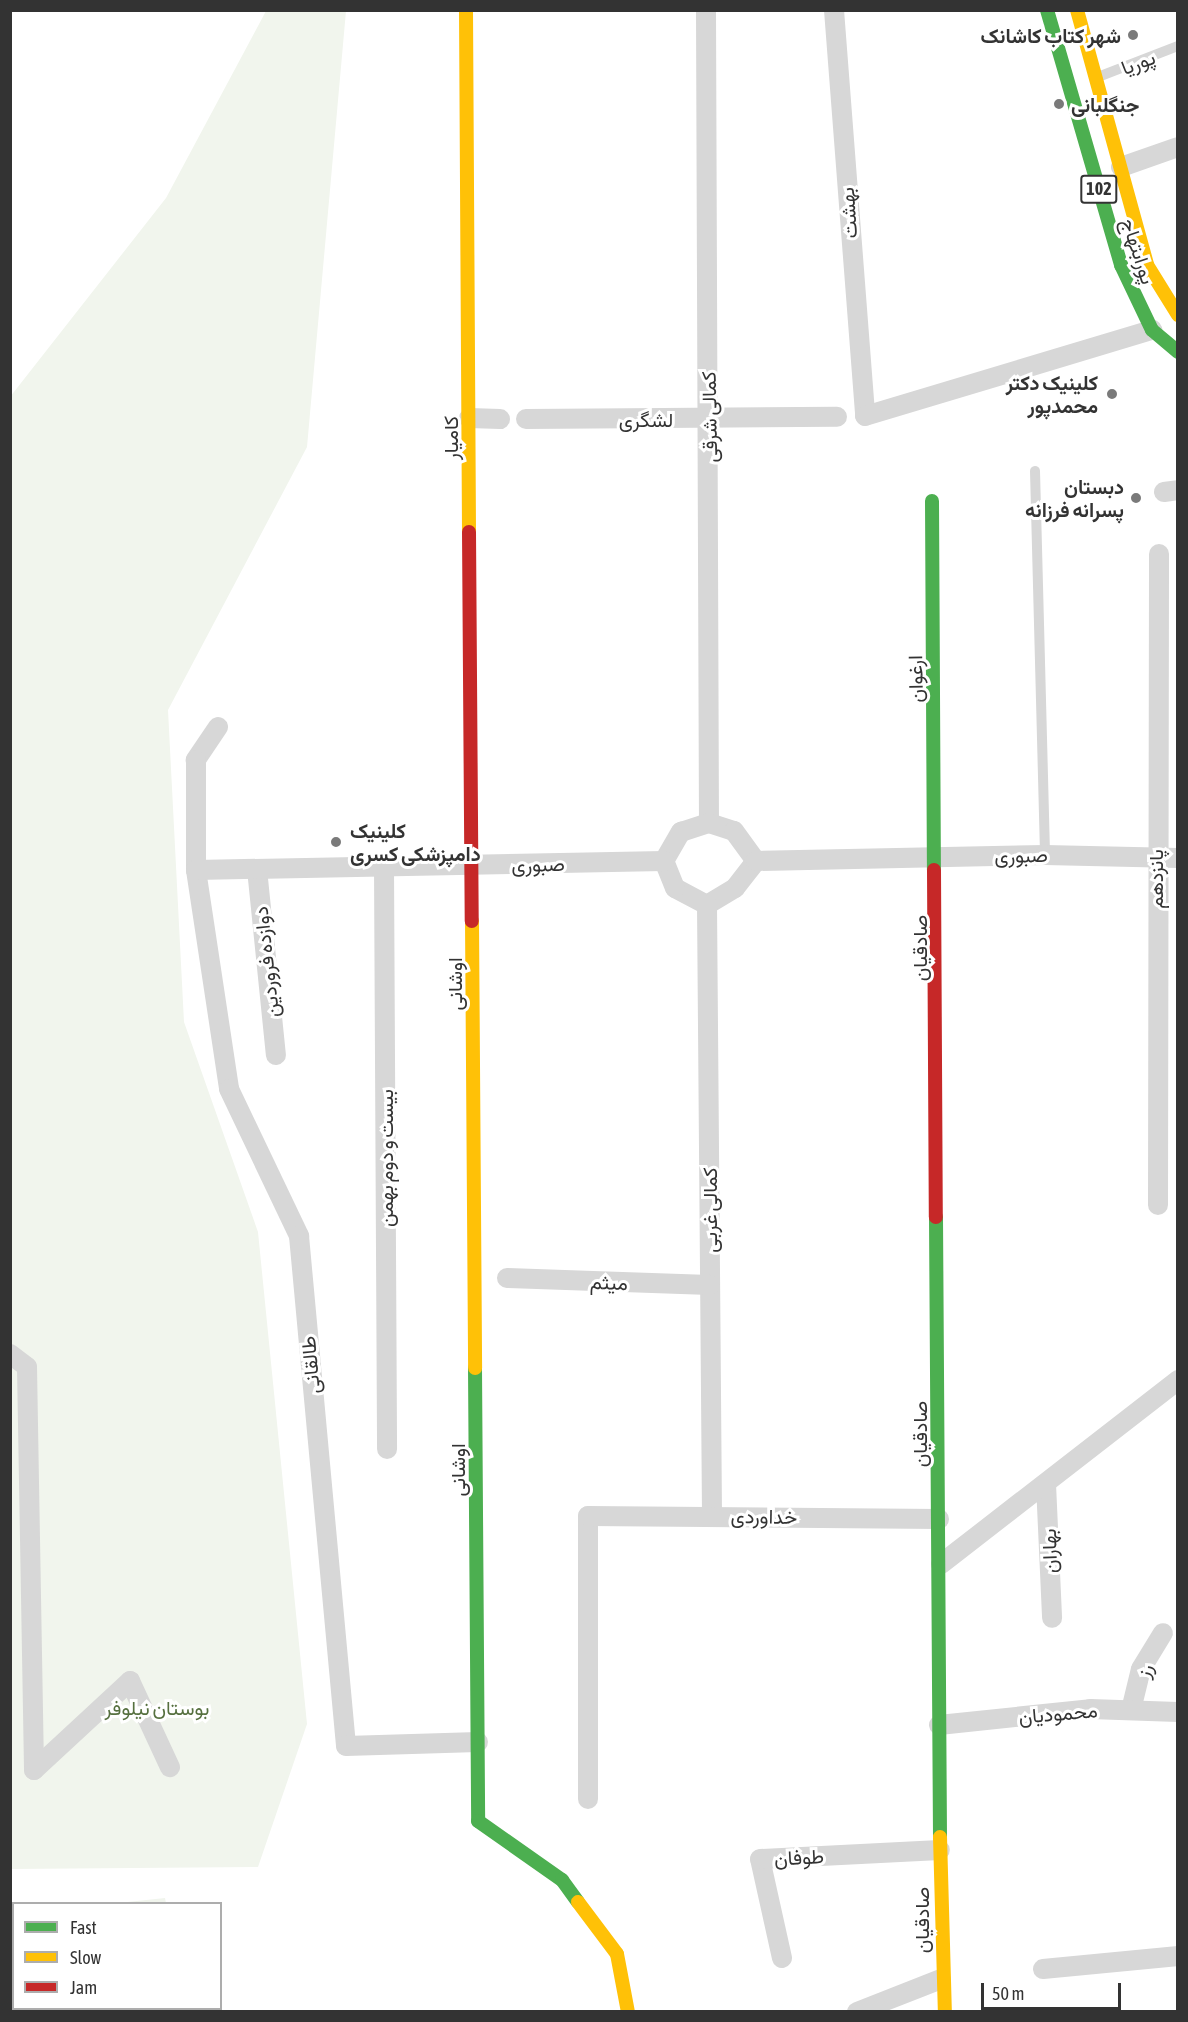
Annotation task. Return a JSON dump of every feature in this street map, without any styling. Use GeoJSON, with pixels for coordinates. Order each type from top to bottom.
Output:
{"type":"FeatureCollection","features":[{"type":"Feature","properties":{"kind":"street","name":"کامیار"},"geometry":{"type":"LineString","coordinates":[[466,10],[473,865]]}},
{"type":"Feature","properties":{"kind":"street","name":"کمالی شرقی"},"geometry":{"type":"LineString","coordinates":[[706,10],[710,420],[709,823]]}},
{"type":"Feature","properties":{"kind":"street","name":"بهشت"},"geometry":{"type":"LineString","coordinates":[[834,10],[865,416],[1152,330]]}},
{"type":"Feature","properties":{"kind":"street","name":"پورابتهاج"},"geometry":{"type":"LineString","coordinates":[[1047,10],[1121,265],[1152,330],[1178,352]]}},
{"type":"Feature","properties":{"kind":"street","name":"پورابتهاج"},"geometry":{"type":"LineString","coordinates":[[1077,10],[1098,77],[1120,167],[1148,264],[1178,315]]}},
{"type":"Feature","properties":{"kind":"street"},"geometry":{"type":"LineString","coordinates":[[1069,86],[1098,77]]}},
{"type":"Feature","properties":{"kind":"street"},"geometry":{"type":"LineString","coordinates":[[1120,167],[1178,147]]}},
{"type":"Feature","properties":{"kind":"street","name":"لشگری"},"geometry":{"type":"LineString","coordinates":[[526,419],[710,420],[837,417]]}},
{"type":"Feature","properties":{"kind":"street"},"geometry":{"type":"LineString","coordinates":[[469,418],[500,418]]}},
{"type":"Feature","properties":{"kind":"street","name":"ارغوان"},"geometry":{"type":"LineString","coordinates":[[932,501],[938,857]]}},
{"type":"Feature","properties":{"kind":"street","name":"پانزدهم"},"geometry":{"type":"LineString","coordinates":[[1158,1204],[1155,857],[1159,554]]}},
{"type":"Feature","properties":{"kind":"street"},"geometry":{"type":"LineString","coordinates":[[196,870],[196,760],[218,727]]}},
{"type":"Feature","properties":{"kind":"street"},"geometry":{"type":"LineString","coordinates":[[709,823],[734,831],[756,861],[735,888],[707,905],[675,888],[664,861],[681,832],[709,823]]}},
{"type":"Feature","properties":{"kind":"street","name":"صبوری"},"geometry":{"type":"LineString","coordinates":[[756,861],[1045,855],[1178,858]]}},
{"type":"Feature","properties":{"kind":"street","name":"صادقیان"},"geometry":{"type":"LineString","coordinates":[[938,857],[940,1979],[945,2012]]}},
{"type":"Feature","properties":{"kind":"street","name":"صبوری"},"geometry":{"type":"LineString","coordinates":[[196,870],[664,861]]}},
{"type":"Feature","properties":{"kind":"street","name":"اوشانی"},"geometry":{"type":"LineString","coordinates":[[473,865],[478,1821],[562,1880],[617,1954],[628,2012]]}},
{"type":"Feature","properties":{"kind":"street","name":"بیست و دوم بهمن"},"geometry":{"type":"LineString","coordinates":[[384,867],[387,1449]]}},
{"type":"Feature","properties":{"kind":"street","name":"دوازده فروردین"},"geometry":{"type":"LineString","coordinates":[[257,869],[276,1054]]}},
{"type":"Feature","properties":{"kind":"street","name":"طالقانی"},"geometry":{"type":"LineString","coordinates":[[196,870],[229,1089],[298,1236],[346,1746],[478,1742]]}},
{"type":"Feature","properties":{"kind":"street","name":"کمالی غربی"},"geometry":{"type":"LineString","coordinates":[[707,905],[711,1516]]}},
{"type":"Feature","properties":{"kind":"street","name":"میثم"},"geometry":{"type":"LineString","coordinates":[[507,1278],[710,1285]]}},
{"type":"Feature","properties":{"kind":"street"},"geometry":{"type":"LineString","coordinates":[[10,1354],[27,1366],[34,1770],[130,1681],[170,1767]]}},
{"type":"Feature","properties":{"kind":"street"},"geometry":{"type":"LineString","coordinates":[[941,1564],[1178,1380]]}},
{"type":"Feature","properties":{"kind":"street","name":"بهاران"},"geometry":{"type":"LineString","coordinates":[[1046,1484],[1052,1618]]}},
{"type":"Feature","properties":{"kind":"street","name":"خداوردی"},"geometry":{"type":"LineString","coordinates":[[588,1800],[588,1516],[939,1519]]}},
{"type":"Feature","properties":{"kind":"street","name":"رز"},"geometry":{"type":"LineString","coordinates":[[1131,1710],[1141,1669],[1163,1633]]}},
{"type":"Feature","properties":{"kind":"street","name":"محمودیان"},"geometry":{"type":"LineString","coordinates":[[939,1725],[1090,1709],[1178,1712]]}},
{"type":"Feature","properties":{"kind":"street","name":"طوفان"},"geometry":{"type":"LineString","coordinates":[[782,1958],[760,1859],[940,1850]]}},
{"type":"Feature","properties":{"kind":"street"},"geometry":{"type":"LineString","coordinates":[[1043,1969],[1178,1956]]}},
{"type":"Feature","properties":{"kind":"street"},"geometry":{"type":"LineString","coordinates":[[857,2012],[940,1979]]}},
{"type":"Feature","properties":{"kind":"lane","name":"پوریا"},"geometry":{"type":"LineString","coordinates":[[1098,77],[1178,46]]}},
{"type":"Feature","properties":{"kind":"lane"},"geometry":{"type":"LineString","coordinates":[[1035,471],[1045,855]]}},
{"type":"Feature","properties":{"kind":"green space","name":"بوستان نیلوفر"},"geometry":{"type":"Polygon","coordinates":[[[266,11],[346,11],[307,447],[168,710],[184,1022],[258,1232],[307,1724],[258,1867],[11,1869],[10,397],[166,198],[266,11]]]}},
{"type":"Feature","properties":{"kind":"green space"},"geometry":{"type":"Polygon","coordinates":[[[165,1898],[166,1902],[127,1902],[165,1898]]]}},
{"type":"Feature","properties":{"kind":"green space"},"geometry":{"type":"Polygon","coordinates":[[[10,1917],[12,2010],[183,2011],[11,2011],[10,1917]]]}},
{"type":"Feature","properties":{"kind":"traffic: fast"},"geometry":{"type":"LineString","coordinates":[[1047,10],[1121,265],[1152,330],[1178,352]]}},
{"type":"Feature","properties":{"kind":"traffic: fast"},"geometry":{"type":"LineString","coordinates":[[932,501],[934,870]]}},
{"type":"Feature","properties":{"kind":"traffic: fast"},"geometry":{"type":"LineString","coordinates":[[936,1217],[940,1837]]}},
{"type":"Feature","properties":{"kind":"traffic: fast"},"geometry":{"type":"LineString","coordinates":[[475,1368],[478,1821],[562,1880],[578,1902]]}},
{"type":"Feature","properties":{"kind":"traffic: slow"},"geometry":{"type":"LineString","coordinates":[[466,10],[469,532]]}},
{"type":"Feature","properties":{"kind":"traffic: slow"},"geometry":{"type":"LineString","coordinates":[[1077,10],[1147,265],[1178,315]]}},
{"type":"Feature","properties":{"kind":"traffic: slow"},"geometry":{"type":"LineString","coordinates":[[472,921],[475,1368]]}},
{"type":"Feature","properties":{"kind":"traffic: slow"},"geometry":{"type":"LineString","coordinates":[[940,1837],[945,2012]]}},
{"type":"Feature","properties":{"kind":"traffic: slow"},"geometry":{"type":"LineString","coordinates":[[578,1902],[617,1954],[628,2012]]}},
{"type":"Feature","properties":{"kind":"traffic: jam"},"geometry":{"type":"LineString","coordinates":[[469,532],[472,921]]}},
{"type":"Feature","properties":{"kind":"traffic: jam"},"geometry":{"type":"LineString","coordinates":[[934,870],[936,1217]]}},
{"type":"Feature","properties":{"kind":"place","name":"شهر کتاب کاشانک"},"geometry":{"type":"Point","coordinates":[1133,35]}},
{"type":"Feature","properties":{"kind":"place","name":"جنگلبانی"},"geometry":{"type":"Point","coordinates":[1059,104]}},
{"type":"Feature","properties":{"kind":"place","name":"کلینیک دکتر محمدپور"},"geometry":{"type":"Point","coordinates":[1112,394]}},
{"type":"Feature","properties":{"kind":"place","name":"دبستان پسرانه فرزانه"},"geometry":{"type":"Point","coordinates":[1136,498]}},
{"type":"Feature","properties":{"kind":"place","name":"کلینیک دامپزشکی کسری"},"geometry":{"type":"Point","coordinates":[336,842]}}]}
